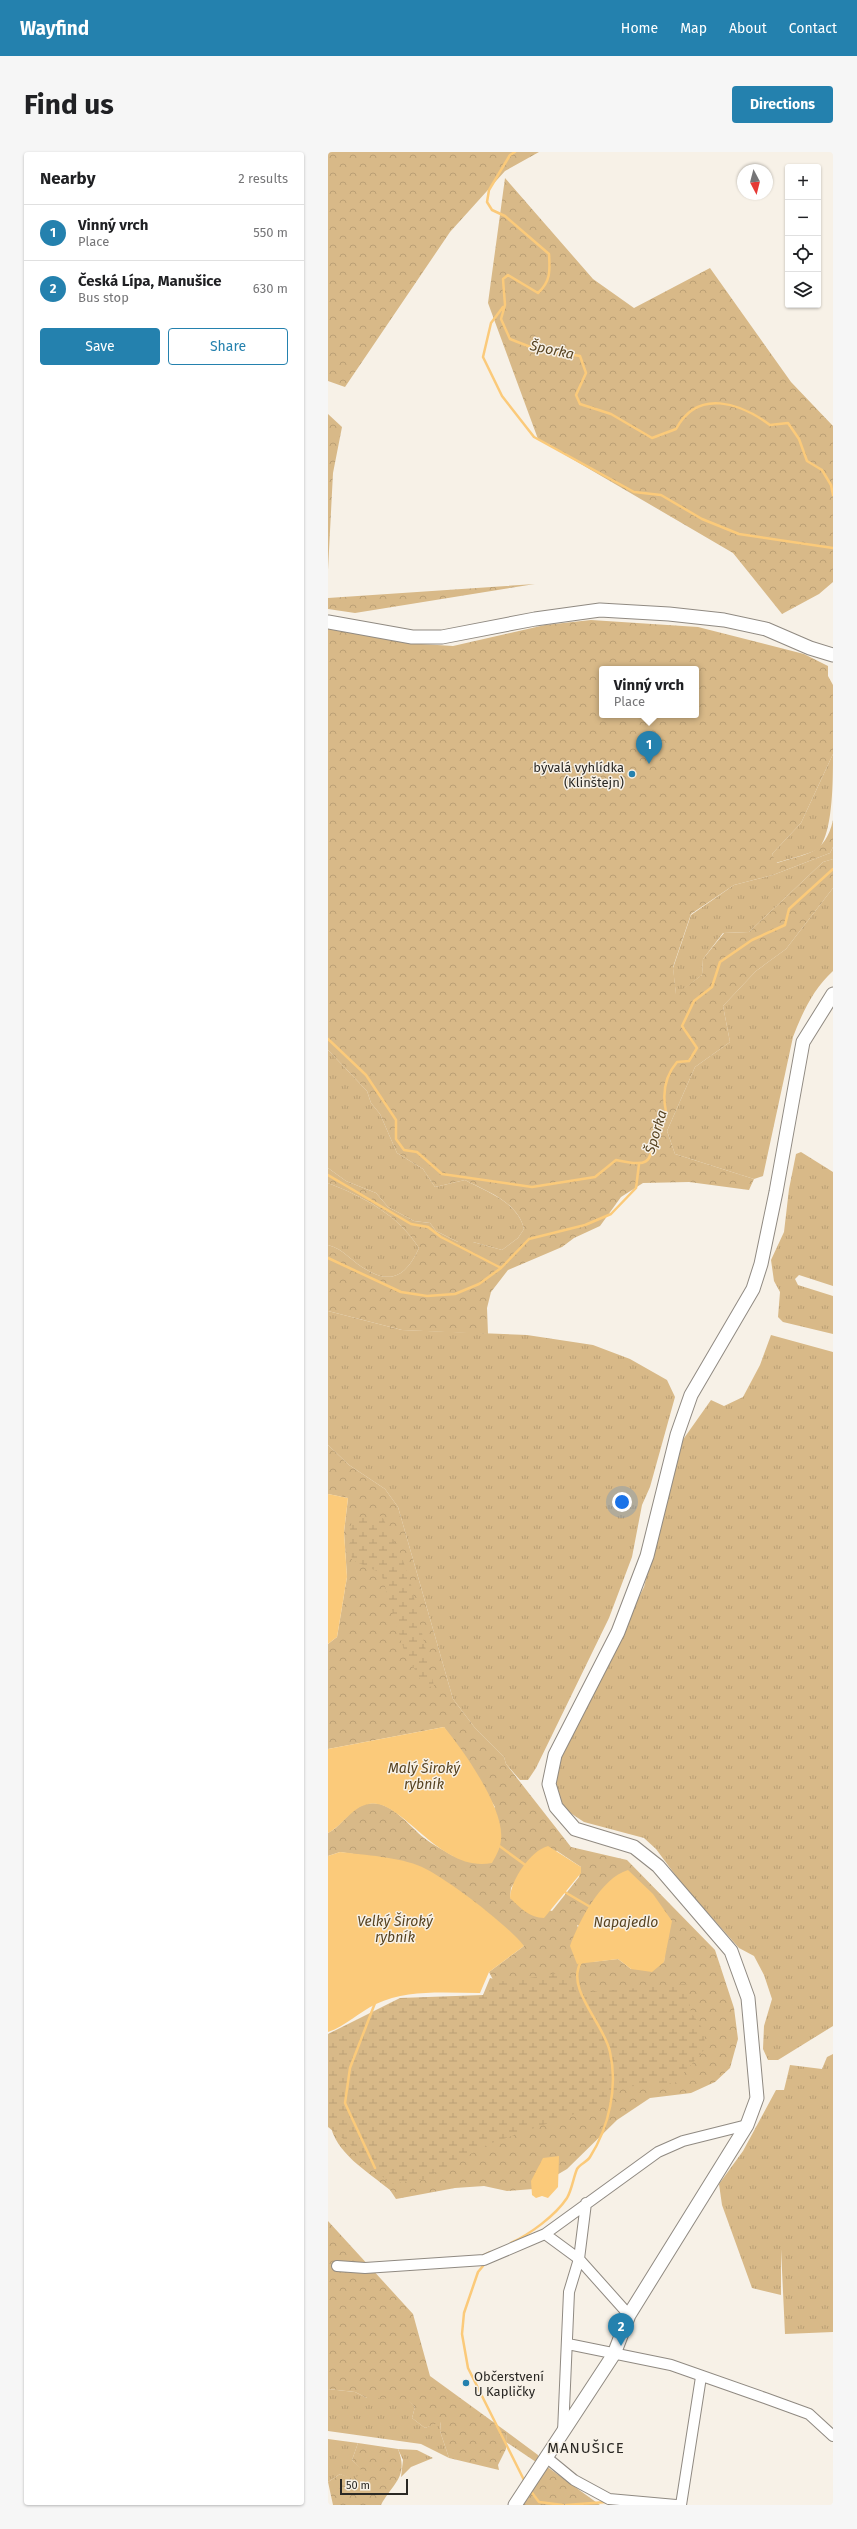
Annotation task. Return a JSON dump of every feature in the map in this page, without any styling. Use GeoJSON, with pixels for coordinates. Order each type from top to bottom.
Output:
{"type":"FeatureCollection","features":[{"type":"Feature","properties":{"kind":"street"},"geometry":{"type":"LineString","coordinates":[[328,622],[412,637],[442,637],[535,619],[600,610],[669,614],[724,620],[766,629],[810,648],[833,655]]}},
{"type":"Feature","properties":{"kind":"street"},"geometry":{"type":"LineString","coordinates":[[515,2505],[614,2354],[629,2315],[747,2125],[757,2098],[748,1998],[731,1951],[658,1866],[634,1847],[575,1829],[556,1807],[549,1784],[555,1755],[618,1632],[647,1556],[677,1435],[691,1395],[753,1289],[761,1264],[773,1207],[803,1042],[833,994]]}},
{"type":"Feature","properties":{"kind":"street"},"geometry":{"type":"LineString","coordinates":[[337,2266],[365,2268],[484,2260],[545,2234],[658,2152],[683,2141],[747,2125]]}},
{"type":"Feature","properties":{"kind":"street"},"geometry":{"type":"LineString","coordinates":[[563,2432],[568,2344],[569,2292],[580,2259],[586,2203]]}},
{"type":"Feature","properties":{"kind":"street"},"geometry":{"type":"LineString","coordinates":[[545,2234],[580,2259],[629,2315]]}},
{"type":"Feature","properties":{"kind":"street"},"geometry":{"type":"LineString","coordinates":[[568,2344],[648,2360],[809,2414],[833,2436]]}},
{"type":"Feature","properties":{"kind":"street"},"geometry":{"type":"LineString","coordinates":[[681,2505],[701,2377]]}},
{"type":"Feature","properties":{"kind":"street"},"geometry":{"type":"LineString","coordinates":[[546,2457],[574,2480],[609,2499],[676,2505]]}},
{"type":"Feature","properties":{"kind":"green space"},"geometry":{"type":"Polygon","coordinates":[[[328,152],[539,152],[505,171],[450,232],[345,387],[328,381],[328,152]]]}},
{"type":"Feature","properties":{"kind":"green space"},"geometry":{"type":"Polygon","coordinates":[[[505,178],[593,279],[634,308],[710,268],[791,382],[833,426],[833,582],[819,594],[782,614],[733,553],[538,439],[488,303],[505,178]]]}},
{"type":"Feature","properties":{"kind":"green space"},"geometry":{"type":"Polygon","coordinates":[[[328,414],[342,427],[333,473],[328,570],[328,414]]]}},
{"type":"Feature","properties":{"kind":"green space"},"geometry":{"type":"Polygon","coordinates":[[[535,584],[355,613],[328,609],[328,598],[535,584]]]}},
{"type":"Feature","properties":{"kind":"green space"},"geometry":{"type":"Polygon","coordinates":[[[591,620],[698,627],[804,654],[828,666],[828,676],[833,685],[833,754],[801,823],[772,854],[777,863],[813,851],[825,840],[830,831],[833,820],[833,847],[830,853],[773,875],[734,885],[691,914],[673,967],[676,994],[702,975],[703,959],[724,933],[749,932],[823,862],[833,859],[833,888],[786,949],[756,971],[723,1006],[730,1042],[695,1067],[667,1131],[675,1154],[754,1179],[749,1190],[689,1182],[643,1183],[621,1197],[600,1226],[574,1238],[562,1247],[508,1270],[491,1292],[487,1308],[488,1334],[402,1330],[328,1311],[328,1245],[344,1253],[367,1270],[385,1277],[399,1274],[405,1270],[419,1248],[411,1236],[401,1226],[379,1208],[354,1194],[328,1183],[328,1168],[346,1181],[376,1193],[388,1207],[414,1221],[430,1223],[436,1231],[458,1242],[473,1242],[502,1250],[518,1238],[524,1229],[521,1220],[515,1212],[501,1199],[465,1180],[435,1187],[423,1169],[397,1153],[380,1114],[371,1103],[367,1091],[328,1050],[328,628],[406,643],[453,646],[545,625],[591,620]]]}},
{"type":"Feature","properties":{"kind":"green space"},"geometry":{"type":"Polygon","coordinates":[[[833,754],[830,817],[828,829],[820,847],[817,850],[806,854],[776,863],[772,854],[801,823],[833,754]]]}},
{"type":"Feature","properties":{"kind":"green space"},"geometry":{"type":"Polygon","coordinates":[[[833,847],[833,859],[823,862],[749,932],[723,933],[703,959],[702,975],[676,995],[673,968],[691,915],[734,885],[773,875],[830,853],[833,847]]]}},
{"type":"Feature","properties":{"kind":"green space"},"geometry":{"type":"Polygon","coordinates":[[[833,888],[833,971],[820,985],[809,1001],[793,1037],[763,1176],[754,1179],[675,1154],[667,1131],[695,1067],[730,1042],[723,1006],[756,971],[786,949],[833,888]]]}},
{"type":"Feature","properties":{"kind":"green space"},"geometry":{"type":"Polygon","coordinates":[[[328,1050],[367,1091],[371,1103],[380,1114],[397,1153],[423,1169],[435,1187],[465,1180],[500,1199],[515,1212],[521,1220],[524,1229],[518,1238],[502,1250],[473,1242],[458,1242],[436,1231],[430,1223],[414,1221],[388,1207],[376,1193],[346,1181],[328,1168],[328,1050]]]}},
{"type":"Feature","properties":{"kind":"green space"},"geometry":{"type":"Polygon","coordinates":[[[801,1152],[833,1172],[833,1286],[799,1275],[795,1279],[798,1285],[833,1296],[833,1334],[783,1322],[778,1317],[780,1292],[774,1281],[771,1260],[784,1232],[789,1189],[796,1154],[801,1152]]]}},
{"type":"Feature","properties":{"kind":"green space"},"geometry":{"type":"Polygon","coordinates":[[[328,1183],[354,1194],[379,1208],[411,1236],[419,1248],[405,1270],[392,1276],[385,1277],[377,1275],[362,1267],[344,1253],[328,1245],[328,1183]]]}},
{"type":"Feature","properties":{"kind":"green space"},"geometry":{"type":"Polygon","coordinates":[[[328,1311],[402,1330],[527,1335],[593,1345],[630,1359],[667,1380],[675,1397],[650,1487],[642,1505],[632,1557],[609,1618],[536,1768],[528,1780],[520,1780],[506,1764],[504,1757],[475,1728],[453,1699],[398,1507],[385,1489],[349,1465],[328,1445],[328,1311]]]}},
{"type":"Feature","properties":{"kind":"green space"},"geometry":{"type":"Polygon","coordinates":[[[771,1335],[833,1352],[833,2026],[778,2060],[768,2060],[763,2049],[764,2026],[772,1999],[764,1975],[754,1956],[739,1948],[682,1884],[656,1849],[644,1838],[584,1822],[566,1810],[556,1793],[554,1780],[559,1756],[644,1587],[672,1474],[682,1441],[711,1400],[724,1406],[743,1397],[760,1365],[771,1335]]]}},
{"type":"Feature","properties":{"kind":"green space"},"geometry":{"type":"Polygon","coordinates":[[[328,1445],[349,1465],[385,1489],[398,1507],[453,1699],[475,1728],[504,1757],[506,1764],[571,1847],[627,1860],[715,1950],[734,2008],[738,2039],[730,2068],[715,2082],[691,2093],[650,2098],[617,2120],[567,2169],[533,2189],[507,2191],[484,2186],[455,2188],[396,2199],[390,2190],[353,2161],[338,2143],[333,2134],[330,2123],[505,2003],[489,1972],[524,1946],[367,1856],[340,1852],[328,1856],[328,1833],[357,1808],[367,1804],[386,1806],[394,1811],[424,1838],[453,1856],[495,1807],[444,1727],[328,1749],[328,1644],[337,1637],[347,1577],[344,1532],[348,1498],[328,1494],[328,1445]],[[557,1851],[527,1863],[511,1888],[510,1898],[552,1911],[579,1877],[581,1867],[557,1851]],[[577,1925],[591,1962],[618,1959],[631,1969],[664,1962],[665,1952],[577,1925]]]}},
{"type":"Feature","properties":{"kind":"green space"},"geometry":{"type":"Polygon","coordinates":[[[382,1516],[401,1555],[410,1580],[434,1686],[425,1688],[404,1650],[381,1573],[352,1560],[349,1535],[352,1519],[382,1516]]]}},
{"type":"Feature","properties":{"kind":"green space"},"geometry":{"type":"Polygon","coordinates":[[[569,1971],[577,1993],[686,1984],[691,2012],[705,2032],[704,2050],[675,2083],[622,2087],[595,2107],[489,2144],[424,2179],[390,2184],[350,2144],[328,2127],[328,2034],[400,1998],[483,1995],[490,1978],[506,1982],[569,1971]]]}},
{"type":"Feature","properties":{"kind":"green space"},"geometry":{"type":"Polygon","coordinates":[[[833,2054],[833,2332],[785,2334],[781,2249],[781,2295],[752,2288],[722,2205],[719,2184],[743,2151],[776,2090],[784,2090],[790,2065],[822,2069],[827,2057],[833,2054]]]}},
{"type":"Feature","properties":{"kind":"green space"},"geometry":{"type":"Polygon","coordinates":[[[328,2221],[413,2314],[430,2376],[507,2432],[506,2449],[498,2465],[499,2470],[449,2458],[440,2431],[441,2422],[425,2428],[412,2418],[415,2407],[407,2399],[367,2398],[355,2392],[328,2389],[328,2221]]]}},
{"type":"Feature","properties":{"kind":"green space"},"geometry":{"type":"Polygon","coordinates":[[[328,2389],[355,2392],[367,2398],[407,2398],[415,2407],[412,2418],[425,2428],[441,2421],[440,2431],[449,2458],[421,2444],[328,2431],[328,2389]]]}},
{"type":"Feature","properties":{"kind":"green space"},"geometry":{"type":"Polygon","coordinates":[[[507,2432],[538,2455],[540,2460],[536,2462],[506,2442],[507,2432]]]}},
{"type":"Feature","properties":{"kind":"green space"},"geometry":{"type":"Polygon","coordinates":[[[328,2439],[358,2443],[352,2460],[364,2472],[354,2480],[340,2474],[328,2482],[328,2439]]]}},
{"type":"Feature","properties":{"kind":"green space"},"geometry":{"type":"Polygon","coordinates":[[[358,2443],[398,2449],[402,2466],[401,2473],[395,2485],[381,2505],[333,2505],[328,2482],[340,2474],[354,2479],[363,2472],[352,2460],[358,2443]]]}},
{"type":"Feature","properties":{"kind":"green space"},"geometry":{"type":"Polygon","coordinates":[[[398,2449],[417,2450],[433,2458],[411,2467],[401,2477],[403,2460],[398,2449]]]}},
{"type":"Feature","properties":{"kind":"green space"},"geometry":{"type":"Polygon","coordinates":[[[546,2466],[600,2505],[523,2505],[546,2466]]]}},
{"type":"Feature","properties":{"kind":"water"},"geometry":{"type":"Polygon","coordinates":[[[328,1494],[348,1498],[344,1532],[347,1577],[337,1637],[328,1644],[328,1494]]]}},
{"type":"Feature","properties":{"kind":"water","name":"Malý Široký rybník"},"geometry":{"type":"Polygon","coordinates":[[[444,1727],[462,1750],[482,1781],[497,1813],[501,1827],[501,1840],[499,1849],[492,1863],[473,1863],[455,1857],[439,1847],[394,1812],[381,1805],[369,1804],[357,1809],[352,1812],[339,1826],[328,1833],[328,1749],[444,1727]]]}},
{"type":"Feature","properties":{"kind":"water"},"geometry":{"type":"Polygon","coordinates":[[[548,1846],[581,1867],[581,1873],[544,1918],[539,1918],[526,1912],[510,1898],[514,1883],[528,1860],[541,1849],[548,1846]]]}},
{"type":"Feature","properties":{"kind":"water","name":"Velký Široký rybník"},"geometry":{"type":"Polygon","coordinates":[[[340,1852],[393,1859],[422,1867],[461,1891],[505,1926],[524,1946],[489,1972],[480,1993],[427,1993],[388,1999],[376,2004],[341,2026],[328,2032],[328,1856],[340,1852]]]}},
{"type":"Feature","properties":{"kind":"water","name":"Napajedlo"},"geometry":{"type":"Polygon","coordinates":[[[628,1870],[653,1894],[672,1921],[664,1962],[652,1972],[631,1969],[618,1959],[577,1964],[570,1946],[585,1913],[600,1891],[609,1882],[628,1870]]]}},
{"type":"Feature","properties":{"kind":"water"},"geometry":{"type":"Polygon","coordinates":[[[559,2156],[558,2187],[548,2198],[542,2196],[536,2198],[532,2195],[531,2181],[543,2158],[559,2156]]]}},
{"type":"Feature","properties":{"kind":"waterway","name":"Šporka"},"geometry":{"type":"LineString","coordinates":[[515,152],[510,155],[489,190],[487,202],[492,210],[505,216],[549,254],[550,265],[547,280],[538,293],[508,275],[503,279],[505,305],[501,319],[510,339],[533,348],[580,356],[586,373],[576,395],[580,404],[611,414],[652,438],[676,429],[685,416],[696,408],[708,404],[720,403],[733,406],[758,417],[770,425],[788,423],[799,439],[807,461],[822,470],[831,485],[833,495]]}},
{"type":"Feature","properties":{"kind":"waterway"},"geometry":{"type":"LineString","coordinates":[[503,307],[491,323],[483,357],[502,396],[534,437],[634,492],[661,495],[702,519],[739,534],[833,548]]}},
{"type":"Feature","properties":{"kind":"waterway","name":"Šporka"},"geometry":{"type":"LineString","coordinates":[[328,1039],[366,1075],[396,1120],[396,1139],[404,1150],[417,1152],[442,1174],[532,1187],[595,1177],[616,1160],[629,1163],[644,1162],[651,1155],[657,1124],[666,1112],[664,1098],[667,1079],[677,1062],[689,1061],[697,1048],[682,1026],[694,1001],[712,987],[720,962],[752,940],[785,925],[789,909],[833,869]]}},
{"type":"Feature","properties":{"kind":"waterway"},"geometry":{"type":"LineString","coordinates":[[328,1258],[401,1292],[427,1296],[455,1294],[479,1284],[501,1268],[529,1239],[585,1225],[611,1214],[636,1188],[639,1164]]}},
{"type":"Feature","properties":{"kind":"waterway"},"geometry":{"type":"LineString","coordinates":[[328,1175],[411,1224],[428,1227],[441,1237],[501,1268]]}},
{"type":"Feature","properties":{"kind":"waterway"},"geometry":{"type":"LineString","coordinates":[[498,1845],[528,1867]]}},
{"type":"Feature","properties":{"kind":"waterway"},"geometry":{"type":"LineString","coordinates":[[563,1891],[592,1908]]}},
{"type":"Feature","properties":{"kind":"waterway"},"geometry":{"type":"LineString","coordinates":[[511,2243],[542,2224],[562,2205],[569,2195],[577,2169],[590,2157],[597,2145],[607,2120],[613,2079],[610,2052],[601,2030],[587,2006],[578,1983],[577,1972],[581,1962]]}},
{"type":"Feature","properties":{"kind":"waterway"},"geometry":{"type":"LineString","coordinates":[[375,2003],[350,2068],[345,2103],[375,2168]]}},
{"type":"Feature","properties":{"kind":"waterway"},"geometry":{"type":"LineString","coordinates":[[480,2257],[490,2252]]}},
{"type":"Feature","properties":{"kind":"waterway"},"geometry":{"type":"LineString","coordinates":[[481,2262],[483,2266],[478,2272],[464,2313],[462,2334],[468,2368],[525,2482]]}},
{"type":"Feature","properties":{"kind":"waterway"},"geometry":{"type":"LineString","coordinates":[[530,2490],[539,2502],[563,2505]]}},
{"type":"Feature","properties":{"kind":"waterway"},"geometry":{"type":"LineString","coordinates":[[566,2505],[606,2502]]}},
{"type":"Feature","properties":{"kind":"place","name":"Vinný vrch"},"geometry":{"type":"Point","coordinates":[649,764]}},
{"type":"Feature","properties":{"kind":"place","name":"bývalá vyhlídka (Klinštejn)"},"geometry":{"type":"Point","coordinates":[632,774]}},
{"type":"Feature","properties":{"kind":"place","name":"Česká Lípa, Manušice"},"geometry":{"type":"Point","coordinates":[621,2346]}},
{"type":"Feature","properties":{"kind":"place","name":"Občerstvení U Kapličky"},"geometry":{"type":"Point","coordinates":[466,2383]}},
{"type":"Feature","properties":{"kind":"district","name":"MANUŠICE"},"geometry":{"type":"Point","coordinates":[586,2448]}}]}
